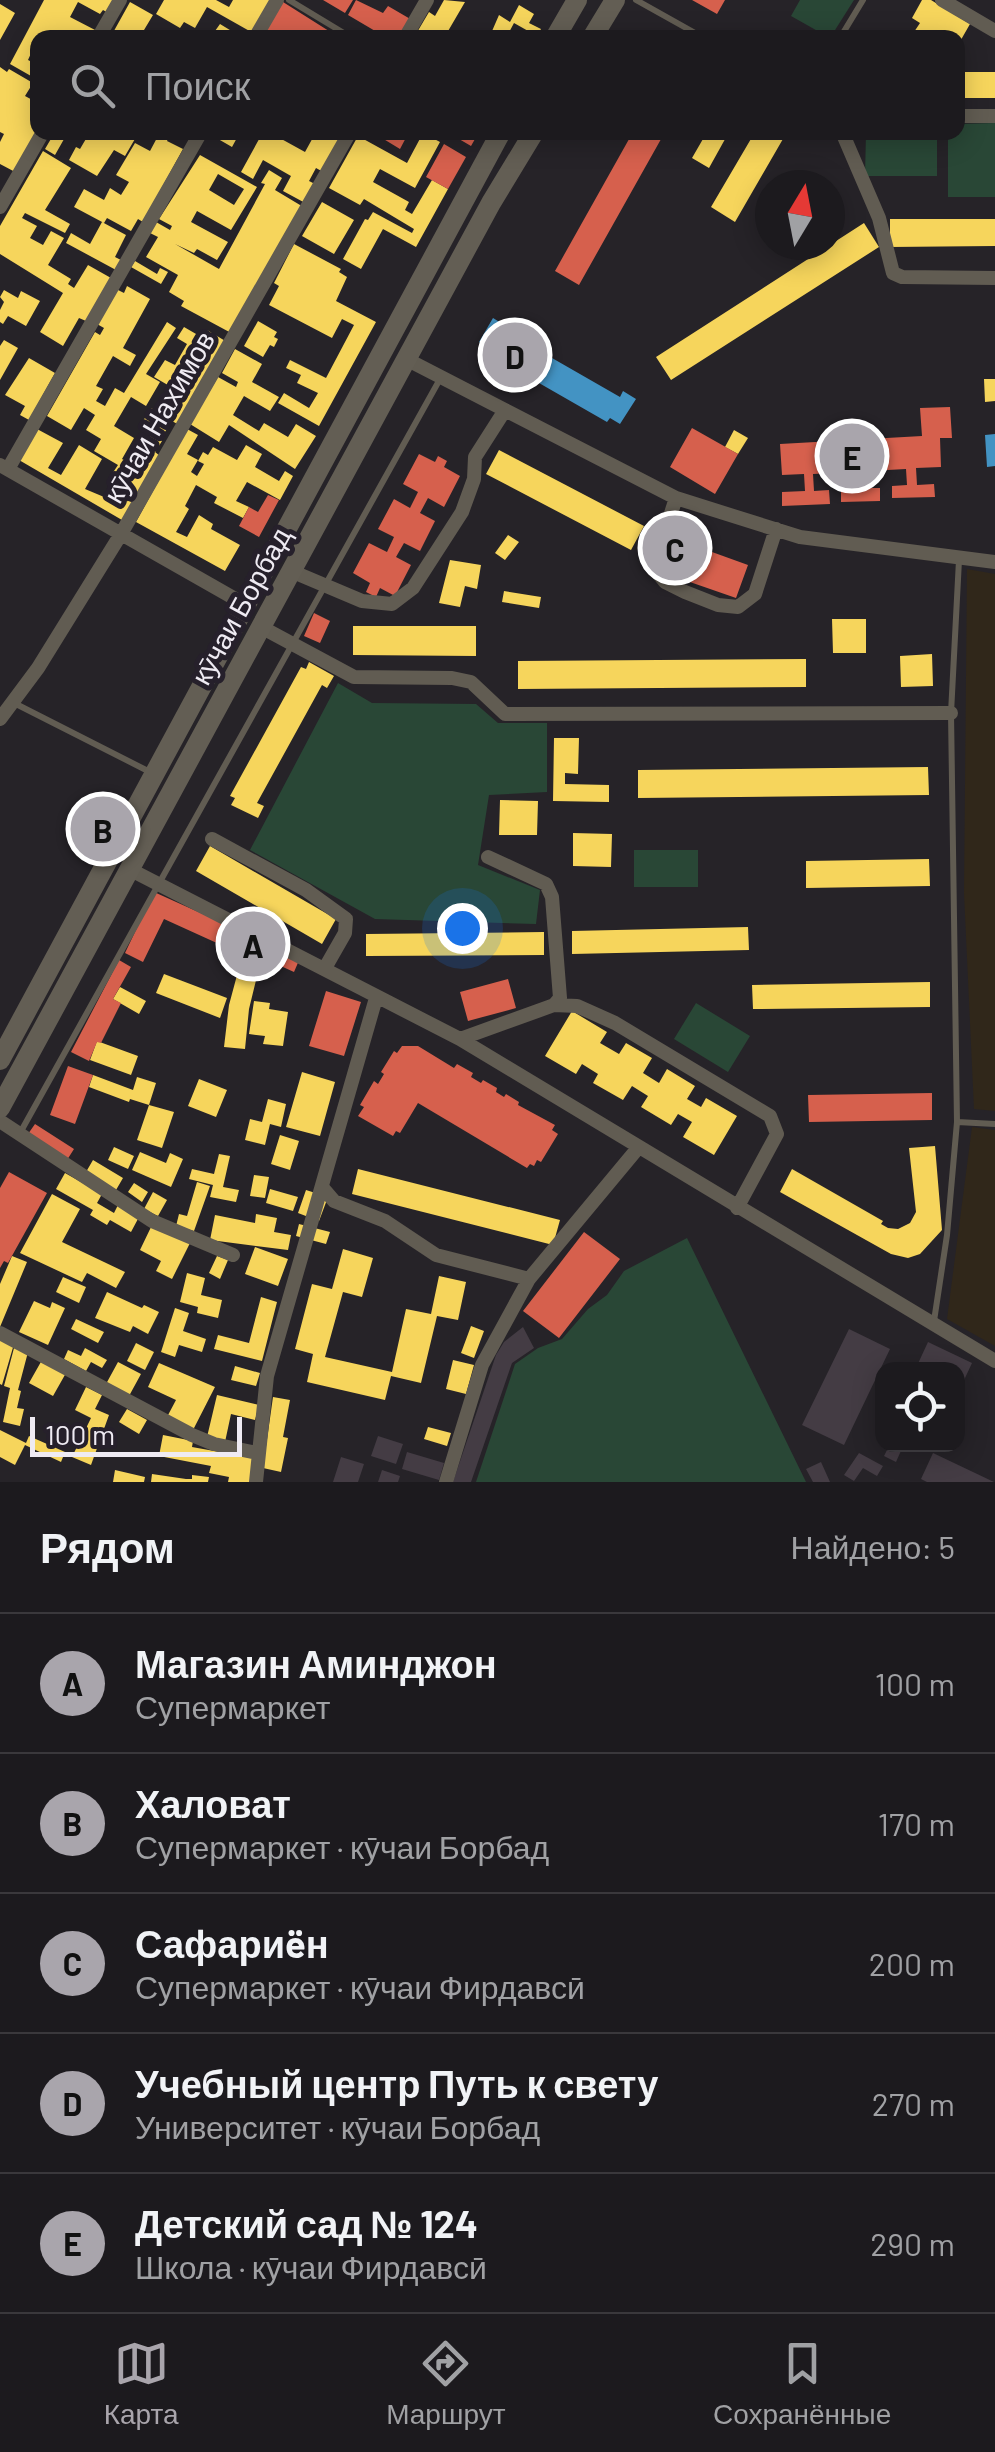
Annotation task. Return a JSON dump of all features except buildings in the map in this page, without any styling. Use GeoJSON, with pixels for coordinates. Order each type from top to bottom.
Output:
{"type":"FeatureCollection","features":[{"type":"Feature","properties":{"kind":"main road"},"geometry":{"type":"LineString","coordinates":[[560,30],[577,0]]}},
{"type":"Feature","properties":{"kind":"main road"},"geometry":{"type":"LineString","coordinates":[[597,30],[615,0]]}},
{"type":"Feature","properties":{"kind":"main road","name":"кӯчаи Борбад"},"geometry":{"type":"LineString","coordinates":[[0,1060],[497,140]]}},
{"type":"Feature","properties":{"kind":"main road","name":"кӯчаи Борбад"},"geometry":{"type":"LineString","coordinates":[[0,1108],[491,203],[529,140]]}},
{"type":"Feature","properties":{"kind":"main road"},"geometry":{"type":"LineString","coordinates":[[470,189],[480,202],[491,203]]}},
{"type":"Feature","properties":{"kind":"main road"},"geometry":{"type":"LineString","coordinates":[[439,248],[455,250],[461,258]]}},
{"type":"Feature","properties":{"kind":"street"},"geometry":{"type":"LineString","coordinates":[[103,30],[120,0]]}},
{"type":"Feature","properties":{"kind":"street"},"geometry":{"type":"LineString","coordinates":[[260,30],[277,0]]}},
{"type":"Feature","properties":{"kind":"street"},"geometry":{"type":"LineString","coordinates":[[410,30],[427,0]]}},
{"type":"Feature","properties":{"kind":"street"},"geometry":{"type":"LineString","coordinates":[[942,0],[995,32]]}},
{"type":"Feature","properties":{"kind":"street"},"geometry":{"type":"LineString","coordinates":[[965,116],[995,116]]}},
{"type":"Feature","properties":{"kind":"street"},"geometry":{"type":"LineString","coordinates":[[0,206],[38,140]]}},
{"type":"Feature","properties":{"kind":"street"},"geometry":{"type":"LineString","coordinates":[[196,140],[4,467],[246,605]]}},
{"type":"Feature","properties":{"kind":"street","name":"кӯчаи Нахимов"},"geometry":{"type":"LineString","coordinates":[[0,720],[121,534],[345,140]]}},
{"type":"Feature","properties":{"kind":"street"},"geometry":{"type":"LineString","coordinates":[[845,140],[878,218],[892,273],[902,277],[995,278]]}},
{"type":"Feature","properties":{"kind":"street"},"geometry":{"type":"LineString","coordinates":[[406,359],[676,498],[800,537],[995,562]]}},
{"type":"Feature","properties":{"kind":"street"},"geometry":{"type":"LineString","coordinates":[[291,571],[362,601],[392,604],[413,588],[462,512],[474,479],[476,456],[505,410]]}},
{"type":"Feature","properties":{"kind":"street"},"geometry":{"type":"LineString","coordinates":[[676,498],[657,556],[658,572],[665,582],[718,606],[738,607],[755,594],[776,529]]}},
{"type":"Feature","properties":{"kind":"street"},"geometry":{"type":"LineString","coordinates":[[260,627],[354,677],[452,678],[470,682],[505,714],[951,713]]}},
{"type":"Feature","properties":{"kind":"street"},"geometry":{"type":"LineString","coordinates":[[212,840],[306,890],[346,919],[345,933],[325,968]]}},
{"type":"Feature","properties":{"kind":"street"},"geometry":{"type":"LineString","coordinates":[[488,857],[546,884],[552,897],[560,998],[554,1006]]}},
{"type":"Feature","properties":{"kind":"street"},"geometry":{"type":"LineString","coordinates":[[128,870],[460,1039],[995,1361]]}},
{"type":"Feature","properties":{"kind":"street"},"geometry":{"type":"LineString","coordinates":[[256,1482],[268,1376],[376,998]]}},
{"type":"Feature","properties":{"kind":"street"},"geometry":{"type":"LineString","coordinates":[[460,1039],[554,1006],[577,1006],[615,1023],[770,1116],[777,1134],[738,1208]]}},
{"type":"Feature","properties":{"kind":"street"},"geometry":{"type":"LineString","coordinates":[[0,1121],[152,1221],[233,1255]]}},
{"type":"Feature","properties":{"kind":"street"},"geometry":{"type":"LineString","coordinates":[[446,1482],[482,1365],[529,1280],[638,1148]]}},
{"type":"Feature","properties":{"kind":"street"},"geometry":{"type":"LineString","coordinates":[[322,1186],[334,1201],[385,1221],[436,1254],[529,1280]]}},
{"type":"Feature","properties":{"kind":"street"},"geometry":{"type":"LineString","coordinates":[[0,1333],[192,1434],[214,1444],[257,1453]]}},
{"type":"Feature","properties":{"kind":"lane"},"geometry":{"type":"LineString","coordinates":[[289,0],[339,30]]}},
{"type":"Feature","properties":{"kind":"lane"},"geometry":{"type":"LineString","coordinates":[[636,0],[690,30]]}},
{"type":"Feature","properties":{"kind":"lane"},"geometry":{"type":"LineString","coordinates":[[845,30],[863,0]]}},
{"type":"Feature","properties":{"kind":"lane"},"geometry":{"type":"LineString","coordinates":[[20,1134],[440,378]]}},
{"type":"Feature","properties":{"kind":"lane"},"geometry":{"type":"LineString","coordinates":[[933,1327],[958,1122],[951,713],[959,557]]}},
{"type":"Feature","properties":{"kind":"lane"},"geometry":{"type":"LineString","coordinates":[[13,702],[154,774]]}},
{"type":"Feature","properties":{"kind":"lane"},"geometry":{"type":"LineString","coordinates":[[958,1122],[995,1124]]}},
{"type":"Feature","properties":{"kind":"shaded area"},"geometry":{"type":"Polygon","coordinates":[[[967,569],[995,574],[995,1111],[974,1109],[964,893],[967,569]]]}},
{"type":"Feature","properties":{"kind":"shaded area"},"geometry":{"type":"Polygon","coordinates":[[[972,1127],[995,1130],[995,1346],[947,1319],[972,1127]]]}},
{"type":"Feature","properties":{"kind":"green space"},"geometry":{"type":"Polygon","coordinates":[[[800,0],[854,0],[835,30],[816,30],[791,16],[800,0]]]}},
{"type":"Feature","properties":{"kind":"green space"},"geometry":{"type":"Polygon","coordinates":[[[995,123],[995,197],[948,197],[948,140],[965,140],[965,124],[995,123]]]}},
{"type":"Feature","properties":{"kind":"green space"},"geometry":{"type":"Polygon","coordinates":[[[866,140],[937,140],[937,176],[865,176],[866,140]]]}},
{"type":"Feature","properties":{"kind":"green space"},"geometry":{"type":"Polygon","coordinates":[[[338,683],[372,703],[476,704],[498,723],[547,723],[547,792],[489,795],[478,865],[540,890],[536,924],[375,919],[250,850],[338,683]]]}},
{"type":"Feature","properties":{"kind":"green space"},"geometry":{"type":"Polygon","coordinates":[[[634,850],[698,850],[698,887],[634,887],[634,850]]]}},
{"type":"Feature","properties":{"kind":"green space"},"geometry":{"type":"Polygon","coordinates":[[[696,1003],[750,1036],[728,1072],[674,1039],[696,1003]]]}},
{"type":"Feature","properties":{"kind":"green space"},"geometry":{"type":"Polygon","coordinates":[[[687,1238],[806,1482],[476,1482],[515,1364],[538,1348],[562,1339],[588,1309],[607,1295],[624,1271],[687,1238]]]}},
{"type":"Feature","properties":{"kind":"place","name":"Учебный центр Путь к свету"},"geometry":{"type":"Point","coordinates":[515,355]}},
{"type":"Feature","properties":{"kind":"place","name":"Детский сад № 124"},"geometry":{"type":"Point","coordinates":[852,456]}},
{"type":"Feature","properties":{"kind":"place","name":"Сафариëн"},"geometry":{"type":"Point","coordinates":[675,548]}},
{"type":"Feature","properties":{"kind":"place","name":"Халоват"},"geometry":{"type":"Point","coordinates":[103,829]}},
{"type":"Feature","properties":{"kind":"place","name":"Магазин Аминджон"},"geometry":{"type":"Point","coordinates":[253,944]}}]}
